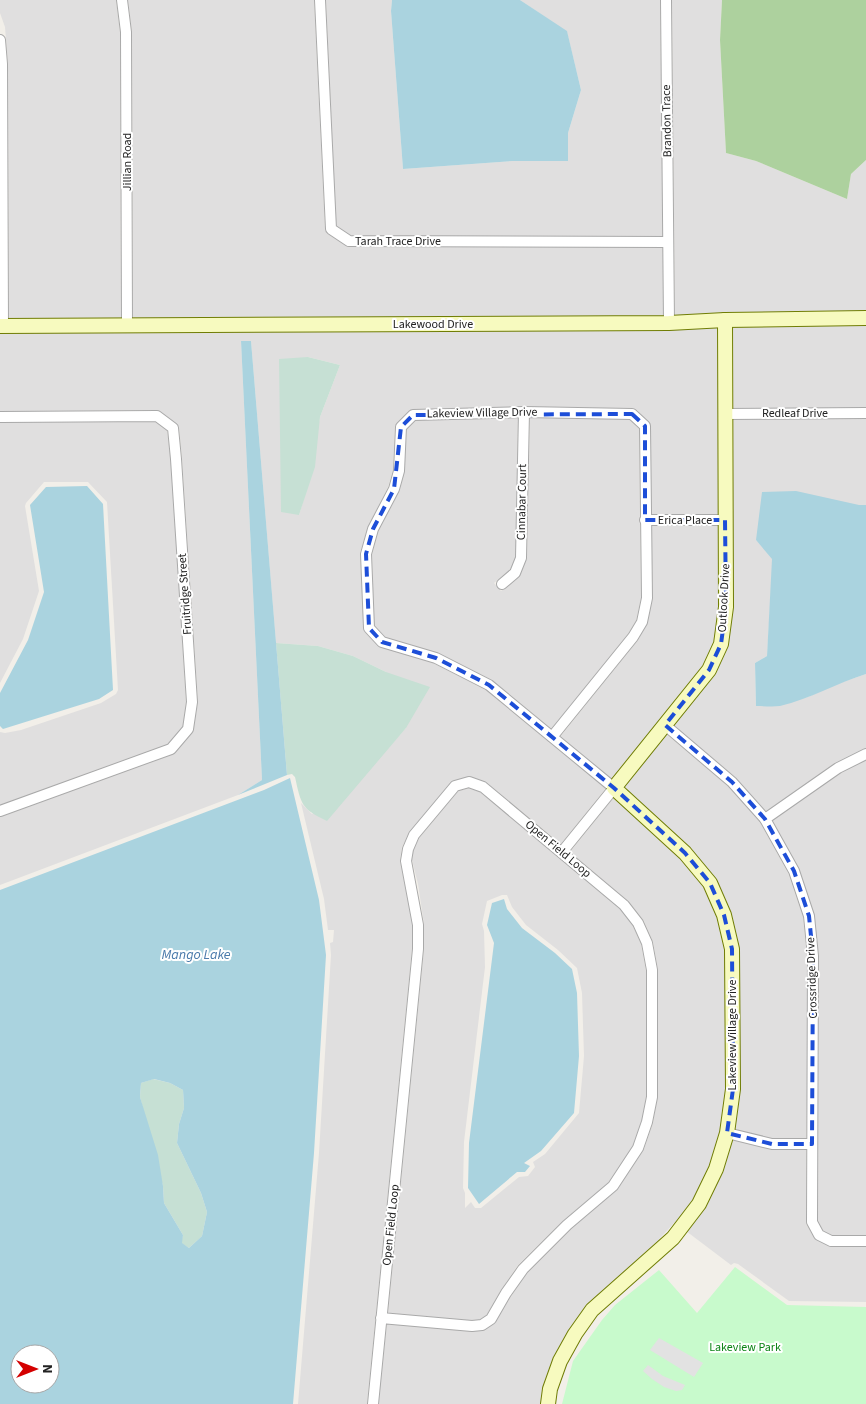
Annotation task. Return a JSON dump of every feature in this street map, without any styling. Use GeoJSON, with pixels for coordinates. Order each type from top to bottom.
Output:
{"type":"FeatureCollection","features":[{"type":"Feature","properties":{"kind":"street","name":"Jillian Road"},"geometry":{"type":"LineString","coordinates":[[122,0],[126,32],[127,325]]}},
{"type":"Feature","properties":{"kind":"street","name":"Tarah Trace Drive"},"geometry":{"type":"LineString","coordinates":[[320,0],[331,229],[349,241],[668,242]]}},
{"type":"Feature","properties":{"kind":"street","name":"Brandon Trace"},"geometry":{"type":"LineString","coordinates":[[666,0],[669,323]]}},
{"type":"Feature","properties":{"kind":"street"},"geometry":{"type":"LineString","coordinates":[[0,40],[2,64],[2,326]]}},
{"type":"Feature","properties":{"kind":"street","name":"Lakewood Drive"},"geometry":{"type":"LineString","coordinates":[[2,326],[669,323],[725,320],[866,318]]}},
{"type":"Feature","properties":{"kind":"street","name":"Outlook Drive"},"geometry":{"type":"LineString","coordinates":[[562,852],[709,670],[722,644],[726,607],[725,320]]}},
{"type":"Feature","properties":{"kind":"street","name":"Lakeview Village Drive"},"geometry":{"type":"LineString","coordinates":[[548,1404],[550,1389],[560,1361],[575,1334],[592,1310],[673,1238],[699,1204],[716,1170],[727,1133],[733,1089],[732,949],[724,915],[710,883],[685,852],[614,788],[489,686],[436,658],[382,642],[369,628],[366,554],[373,529],[394,489],[398,472],[401,427],[413,415],[524,412],[632,414],[644,426],[647,598],[642,622],[633,637],[552,737]]}},
{"type":"Feature","properties":{"kind":"street","name":"Cinnabar Court"},"geometry":{"type":"LineString","coordinates":[[502,584],[515,574],[522,558],[524,412]]}},
{"type":"Feature","properties":{"kind":"street","name":"Redleaf Drive"},"geometry":{"type":"LineString","coordinates":[[725,414],[866,413]]}},
{"type":"Feature","properties":{"kind":"street","name":"Fruitridge Street"},"geometry":{"type":"LineString","coordinates":[[0,417],[158,416],[173,428],[192,702],[188,729],[171,749],[0,811]]}},
{"type":"Feature","properties":{"kind":"street","name":"Erica Place"},"geometry":{"type":"LineString","coordinates":[[645,520],[726,520]]}},
{"type":"Feature","properties":{"kind":"street","name":"Crossridge Drive"},"geometry":{"type":"LineString","coordinates":[[665,725],[732,782],[765,819],[794,871],[808,916],[813,965],[812,1222],[819,1235],[831,1241],[866,1241]]}},
{"type":"Feature","properties":{"kind":"street"},"geometry":{"type":"LineString","coordinates":[[765,819],[838,768],[866,754]]}},
{"type":"Feature","properties":{"kind":"street","name":"Open Field Loop"},"geometry":{"type":"LineString","coordinates":[[373,1404],[381,1318],[418,949],[418,925],[406,861],[408,849],[414,836],[454,786],[469,782],[483,787],[562,852],[624,905],[638,923],[647,942],[652,970],[652,1097],[647,1122],[638,1148],[613,1186],[567,1224],[523,1269],[491,1319],[482,1325],[472,1326],[381,1318]]}},
{"type":"Feature","properties":{"kind":"street"},"geometry":{"type":"LineString","coordinates":[[727,1133],[772,1144],[812,1144]]}},
{"type":"Feature","properties":{"kind":"highlighted area"},"geometry":{"type":"Polygon","coordinates":[[[632,414],[645,426],[645,520],[725,520],[726,607],[721,644],[709,670],[665,725],[732,782],[765,819],[794,871],[809,916],[813,956],[812,1144],[772,1144],[727,1133],[733,1089],[732,949],[724,915],[710,883],[685,853],[614,788],[489,685],[436,658],[382,642],[369,628],[366,554],[373,529],[394,489],[401,427],[413,415],[632,414]]]}},
{"type":"Feature","properties":{"kind":"shaded area"},"geometry":{"type":"Polygon","coordinates":[[[0,0],[116,0],[120,32],[121,320],[9,321],[8,64],[5,27],[0,13],[0,0]]]}},
{"type":"Feature","properties":{"kind":"shaded area"},"geometry":{"type":"Polygon","coordinates":[[[128,0],[314,0],[325,229],[327,233],[345,245],[663,247],[663,317],[133,320],[132,32],[128,0]]]}},
{"type":"Feature","properties":{"kind":"shaded area"},"geometry":{"type":"Polygon","coordinates":[[[326,0],[392,0],[391,11],[403,169],[512,161],[568,161],[568,133],[581,90],[567,32],[520,0],[660,0],[663,237],[351,236],[336,226],[326,0]]]}},
{"type":"Feature","properties":{"kind":"shaded area"},"geometry":{"type":"Polygon","coordinates":[[[672,0],[722,0],[720,40],[726,153],[756,161],[847,199],[851,174],[866,160],[866,312],[675,317],[672,0]]]}},
{"type":"Feature","properties":{"kind":"shaded area"},"geometry":{"type":"Polygon","coordinates":[[[866,323],[866,408],[731,409],[731,325],[866,323]]]}},
{"type":"Feature","properties":{"kind":"shaded area"},"geometry":{"type":"Polygon","coordinates":[[[719,325],[720,515],[651,515],[650,426],[637,410],[518,407],[413,410],[409,411],[395,426],[393,471],[388,487],[368,527],[360,553],[364,631],[381,647],[433,663],[486,690],[606,788],[561,844],[487,783],[471,778],[453,781],[410,832],[402,847],[400,860],[413,925],[412,949],[367,1404],[298,1404],[319,1153],[331,955],[330,943],[333,942],[334,930],[328,930],[324,899],[301,803],[312,814],[388,748],[406,728],[386,672],[353,656],[318,646],[276,643],[251,341],[241,341],[262,780],[238,795],[0,885],[0,817],[173,754],[193,732],[198,702],[179,427],[157,410],[0,412],[0,331],[719,325]],[[308,357],[299,515],[305,495],[320,417],[340,365],[308,357]]]}},
{"type":"Feature","properties":{"kind":"shaded area"},"geometry":{"type":"Polygon","coordinates":[[[518,417],[516,557],[510,570],[494,583],[501,591],[520,575],[527,558],[530,417],[630,419],[639,428],[641,598],[636,621],[628,634],[551,730],[492,681],[439,654],[386,638],[374,626],[372,555],[378,531],[400,490],[404,472],[407,429],[416,420],[518,417]]]}},
{"type":"Feature","properties":{"kind":"shaded area"},"geometry":{"type":"Polygon","coordinates":[[[866,418],[866,505],[859,505],[756,540],[773,558],[767,656],[755,663],[756,706],[808,697],[834,685],[866,674],[866,749],[835,764],[766,812],[736,778],[672,725],[727,644],[731,419],[866,418]]]}},
{"type":"Feature","properties":{"kind":"shaded area"},"geometry":{"type":"Polygon","coordinates":[[[155,421],[167,430],[171,459],[186,702],[183,727],[167,745],[0,806],[0,732],[21,730],[101,703],[116,694],[118,690],[107,502],[88,482],[44,482],[26,503],[39,591],[23,639],[0,683],[0,422],[155,421]]]}},
{"type":"Feature","properties":{"kind":"shaded area"},"geometry":{"type":"Polygon","coordinates":[[[651,525],[720,525],[720,607],[716,642],[704,667],[613,780],[560,737],[638,640],[647,623],[653,598],[651,525]]]}},
{"type":"Feature","properties":{"kind":"shaded area"},"geometry":{"type":"Polygon","coordinates":[[[665,733],[728,786],[760,822],[788,873],[803,917],[807,956],[808,1068],[806,1139],[772,1139],[733,1129],[729,913],[622,787],[665,733]]]}},
{"type":"Feature","properties":{"kind":"shaded area"},"geometry":{"type":"Polygon","coordinates":[[[866,760],[866,1236],[833,1236],[823,1231],[818,1221],[819,956],[814,916],[799,869],[772,821],[841,772],[866,760]]]}},
{"type":"Feature","properties":{"kind":"shaded area"},"geometry":{"type":"Polygon","coordinates":[[[469,788],[479,791],[620,908],[633,926],[641,944],[646,971],[646,1097],[642,1121],[633,1146],[608,1183],[563,1221],[518,1265],[486,1316],[472,1321],[388,1313],[424,949],[424,924],[412,860],[413,850],[419,838],[458,791],[469,788]],[[507,895],[487,901],[482,924],[484,931],[485,967],[464,1142],[463,1188],[465,1208],[471,1202],[475,1208],[481,1208],[519,1177],[528,1176],[535,1167],[533,1162],[545,1154],[579,1113],[584,1056],[582,993],[577,968],[558,950],[526,925],[512,907],[507,895]]]}},
{"type":"Feature","properties":{"kind":"shaded area"},"geometry":{"type":"Polygon","coordinates":[[[615,796],[681,856],[705,885],[718,916],[726,950],[727,1089],[721,1132],[710,1168],[693,1201],[677,1224],[674,1223],[639,1261],[588,1307],[542,1404],[378,1404],[387,1323],[471,1331],[485,1329],[494,1323],[527,1272],[571,1228],[617,1190],[644,1149],[653,1123],[657,1097],[658,970],[653,942],[644,921],[629,902],[570,852],[615,796]]]}},
{"type":"Feature","properties":{"kind":"shaded area"},"geometry":{"type":"Polygon","coordinates":[[[731,1139],[770,1149],[806,1149],[806,1224],[814,1237],[829,1246],[866,1246],[866,1302],[789,1301],[738,1264],[734,1263],[731,1265],[686,1231],[731,1139]]]}},
{"type":"Feature","properties":{"kind":"shaded area"},"geometry":{"type":"Polygon","coordinates":[[[659,1338],[703,1363],[694,1377],[650,1350],[659,1338]]]}},
{"type":"Feature","properties":{"kind":"shaded area"},"geometry":{"type":"Polygon","coordinates":[[[648,1365],[663,1376],[685,1385],[682,1390],[676,1391],[664,1387],[652,1379],[643,1371],[648,1365]]]}},
{"type":"Feature","properties":{"kind":"green space"},"geometry":{"type":"Polygon","coordinates":[[[722,0],[866,0],[866,160],[851,174],[847,199],[756,161],[726,153],[720,40],[722,0]]]}},
{"type":"Feature","properties":{"kind":"green space"},"geometry":{"type":"Polygon","coordinates":[[[308,357],[340,365],[320,417],[315,467],[299,515],[281,512],[279,359],[308,357]]]}},
{"type":"Feature","properties":{"kind":"green space"},"geometry":{"type":"Polygon","coordinates":[[[276,643],[318,646],[353,656],[386,672],[430,687],[406,728],[327,821],[307,809],[301,800],[295,777],[292,774],[287,775],[276,643]]]}},
{"type":"Feature","properties":{"kind":"green space"},"geometry":{"type":"Polygon","coordinates":[[[153,1079],[170,1083],[183,1090],[184,1108],[179,1124],[177,1143],[201,1193],[207,1212],[202,1236],[189,1248],[181,1243],[183,1235],[164,1203],[163,1186],[140,1097],[141,1083],[153,1079]]]}},
{"type":"Feature","properties":{"kind":"green space","name":"Lakeview Park"},"geometry":{"type":"Polygon","coordinates":[[[735,1267],[787,1305],[866,1307],[866,1404],[562,1404],[573,1361],[602,1320],[615,1305],[659,1270],[697,1313],[735,1267]]]}},
{"type":"Feature","properties":{"kind":"water"},"geometry":{"type":"Polygon","coordinates":[[[392,0],[520,0],[567,31],[581,90],[568,133],[568,161],[512,161],[403,169],[391,11],[392,0]]]}},
{"type":"Feature","properties":{"kind":"water"},"geometry":{"type":"Polygon","coordinates":[[[241,341],[251,341],[287,775],[238,795],[262,780],[241,341]]]}},
{"type":"Feature","properties":{"kind":"water"},"geometry":{"type":"Polygon","coordinates":[[[87,486],[103,504],[113,690],[99,699],[3,729],[0,726],[0,693],[28,640],[44,592],[30,505],[46,487],[87,486]]]}},
{"type":"Feature","properties":{"kind":"water"},"geometry":{"type":"Polygon","coordinates":[[[796,491],[866,505],[866,674],[791,703],[780,706],[756,706],[755,663],[767,656],[772,559],[756,540],[762,492],[796,491]]]}},
{"type":"Feature","properties":{"kind":"water","name":"Mango Lake"},"geometry":{"type":"Polygon","coordinates":[[[290,778],[319,900],[326,955],[314,1153],[293,1404],[0,1404],[0,890],[264,790],[290,778]],[[154,1079],[141,1083],[140,1097],[158,1155],[164,1203],[183,1235],[182,1243],[189,1248],[202,1236],[207,1212],[201,1193],[177,1143],[179,1124],[184,1108],[183,1090],[170,1083],[154,1079]]]}},
{"type":"Feature","properties":{"kind":"water"},"geometry":{"type":"Polygon","coordinates":[[[504,899],[507,909],[522,928],[555,953],[572,969],[577,993],[579,1056],[574,1113],[541,1151],[524,1163],[530,1166],[525,1172],[517,1172],[479,1204],[468,1188],[469,1143],[494,943],[487,925],[492,903],[504,899]]]}}]}
